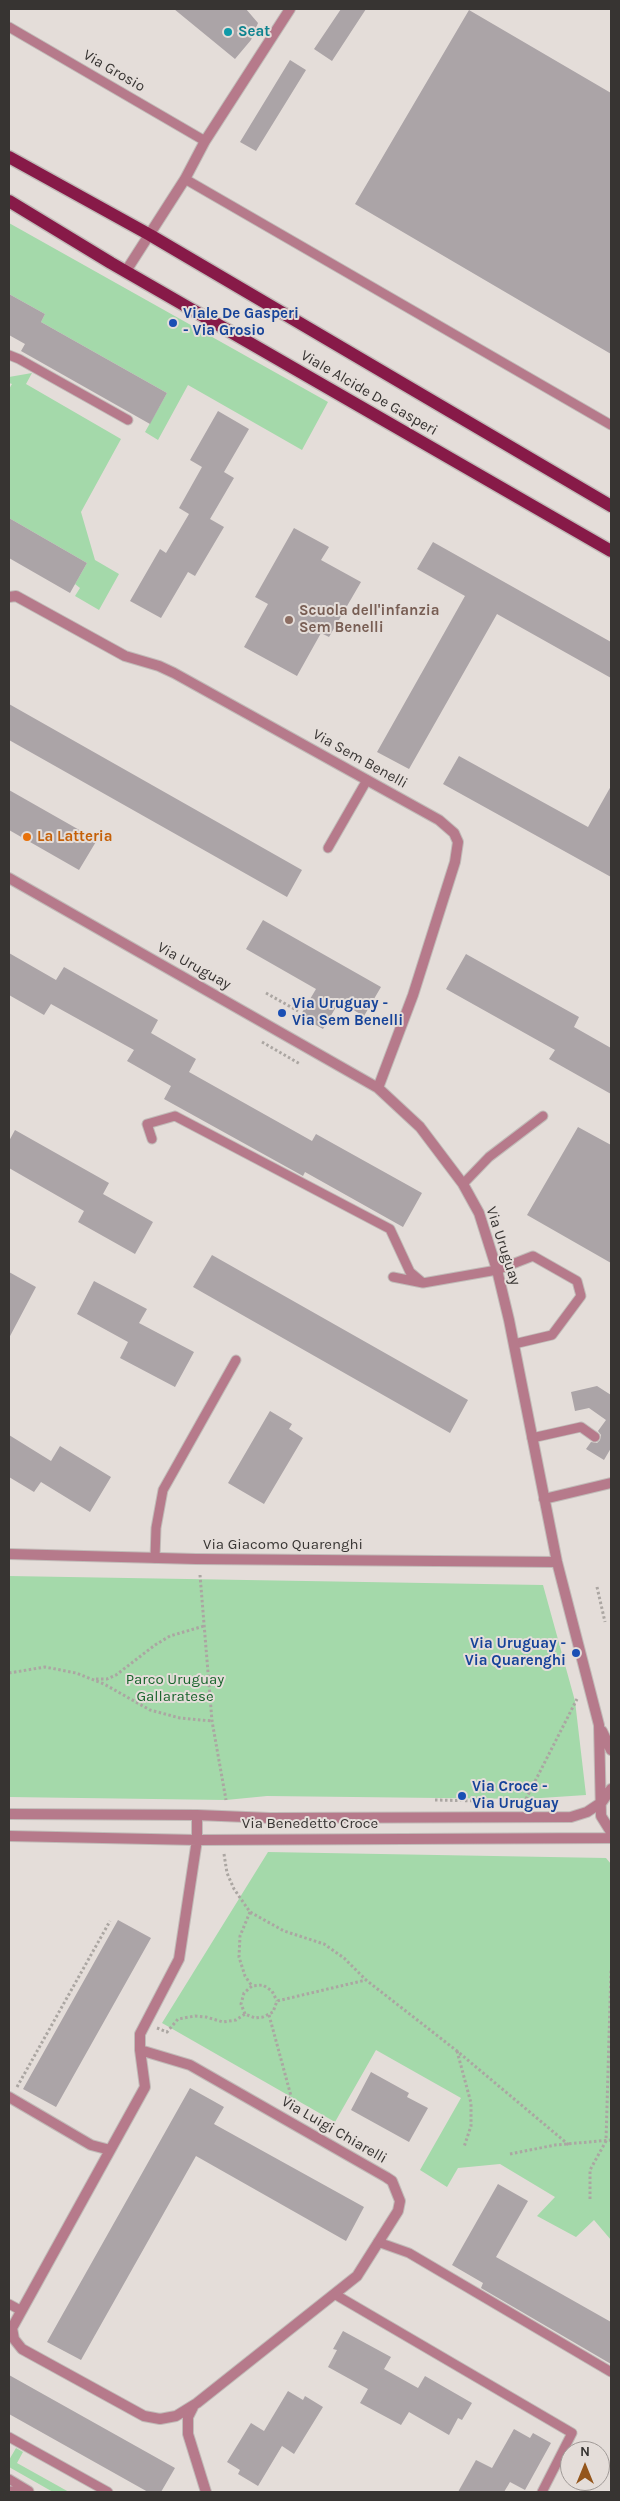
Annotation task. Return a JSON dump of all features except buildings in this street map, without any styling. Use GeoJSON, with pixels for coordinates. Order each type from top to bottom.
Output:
{"type":"FeatureCollection","features":[{"type":"Feature","properties":{"kind":"main road","name":"Viale Alcide De Gasperi"},"geometry":{"type":"LineString","coordinates":[[9,157],[150,235],[611,506]]}},
{"type":"Feature","properties":{"kind":"main road","name":"Viale Alcide De Gasperi"},"geometry":{"type":"LineString","coordinates":[[9,201],[126,271],[611,551]]}},
{"type":"Feature","properties":{"kind":"street"},"geometry":{"type":"LineString","coordinates":[[126,271],[185,179],[205,141],[290,9]]}},
{"type":"Feature","properties":{"kind":"street","name":"Via Sem Benelli"},"geometry":{"type":"LineString","coordinates":[[9,597],[16,596],[125,656],[159,666],[174,673],[438,820],[454,833],[458,842],[455,862],[413,995],[378,1088]]}},
{"type":"Feature","properties":{"kind":"street","name":"Via Uruguay"},"geometry":{"type":"LineString","coordinates":[[9,878],[378,1088],[420,1128],[463,1184],[479,1213],[497,1270],[514,1344],[557,1562],[599,1725],[601,1816],[611,1832]]}},
{"type":"Feature","properties":{"kind":"street"},"geometry":{"type":"LineString","coordinates":[[544,1499],[611,1483]]}},
{"type":"Feature","properties":{"kind":"street","name":"Via Giacomo Quarenghi"},"geometry":{"type":"LineString","coordinates":[[9,1554],[155,1558],[557,1562]]}},
{"type":"Feature","properties":{"kind":"street"},"geometry":{"type":"LineString","coordinates":[[599,1725],[611,1750]]}},
{"type":"Feature","properties":{"kind":"street"},"geometry":{"type":"LineString","coordinates":[[602,1802],[611,1789]]}},
{"type":"Feature","properties":{"kind":"street","name":"Via Benedetto Croce"},"geometry":{"type":"LineString","coordinates":[[9,1814],[197,1815],[270,1818],[571,1817],[587,1812],[602,1802]]}},
{"type":"Feature","properties":{"kind":"street","name":"Via Luigi Chiarelli"},"geometry":{"type":"LineString","coordinates":[[140,2050],[190,2065],[392,2181],[400,2201],[398,2211],[357,2276],[336,2295],[197,2403],[184,2412],[168,2418],[144,2416],[22,2349],[10,2331],[145,2087],[140,2050],[140,2034],[179,1959],[197,1840],[197,1815]]}},
{"type":"Feature","properties":{"kind":"street","name":"Via Benedetto Croce"},"geometry":{"type":"LineString","coordinates":[[9,1836],[197,1840],[611,1838]]}},
{"type":"Feature","properties":{"kind":"street"},"geometry":{"type":"LineString","coordinates":[[10,2098],[91,2145],[110,2150]]}},
{"type":"Feature","properties":{"kind":"street"},"geometry":{"type":"LineString","coordinates":[[197,2403],[192,2409],[188,2426],[206,2492]]}},
{"type":"Feature","properties":{"kind":"lane","name":"Via Grosio"},"geometry":{"type":"LineString","coordinates":[[9,27],[205,141]]}},
{"type":"Feature","properties":{"kind":"lane"},"geometry":{"type":"LineString","coordinates":[[185,179],[611,425]]}},
{"type":"Feature","properties":{"kind":"lane"},"geometry":{"type":"LineString","coordinates":[[9,356],[18,359],[128,420]]}},
{"type":"Feature","properties":{"kind":"lane"},"geometry":{"type":"LineString","coordinates":[[328,848],[367,780]]}},
{"type":"Feature","properties":{"kind":"lane"},"geometry":{"type":"LineString","coordinates":[[152,1139],[147,1124],[175,1116],[390,1229],[410,1272],[423,1283]]}},
{"type":"Feature","properties":{"kind":"lane"},"geometry":{"type":"LineString","coordinates":[[463,1184],[489,1157],[543,1116]]}},
{"type":"Feature","properties":{"kind":"lane"},"geometry":{"type":"LineString","coordinates":[[393,1278],[423,1283],[497,1270],[533,1256],[577,1281],[581,1296],[552,1335],[514,1344]]}},
{"type":"Feature","properties":{"kind":"lane"},"geometry":{"type":"LineString","coordinates":[[155,1558],[156,1528],[163,1490],[236,1360]]}},
{"type":"Feature","properties":{"kind":"lane"},"geometry":{"type":"LineString","coordinates":[[532,1438],[581,1428],[595,1437]]}},
{"type":"Feature","properties":{"kind":"lane"},"geometry":{"type":"LineString","coordinates":[[378,2242],[408,2254],[611,2372]]}},
{"type":"Feature","properties":{"kind":"lane"},"geometry":{"type":"LineString","coordinates":[[336,2295],[572,2433],[542,2492]]}},
{"type":"Feature","properties":{"kind":"lane"},"geometry":{"type":"LineString","coordinates":[[9,2304],[20,2310]]}},
{"type":"Feature","properties":{"kind":"lane"},"geometry":{"type":"LineString","coordinates":[[9,2437],[108,2492]]}},
{"type":"Feature","properties":{"kind":"lane"},"geometry":{"type":"LineString","coordinates":[[9,2479],[30,2492]]}},
{"type":"Feature","properties":{"kind":"lane"},"geometry":{"type":"LineString","coordinates":[[9,2491],[21,2489],[30,2492]]}},
{"type":"Feature","properties":{"kind":"path"},"geometry":{"type":"LineString","coordinates":[[266,992],[298,1011]]}},
{"type":"Feature","properties":{"kind":"path"},"geometry":{"type":"LineString","coordinates":[[262,1042],[300,1064]]}},
{"type":"Feature","properties":{"kind":"path"},"geometry":{"type":"LineString","coordinates":[[200,1575],[212,1721],[226,1800]]}},
{"type":"Feature","properties":{"kind":"path"},"geometry":{"type":"LineString","coordinates":[[597,1587],[605,1622]]}},
{"type":"Feature","properties":{"kind":"path"},"geometry":{"type":"LineString","coordinates":[[93,1679],[107,1680],[170,1636],[204,1626]]}},
{"type":"Feature","properties":{"kind":"path"},"geometry":{"type":"LineString","coordinates":[[9,1673],[45,1667],[76,1673],[93,1679],[150,1710],[180,1718],[212,1721]]}},
{"type":"Feature","properties":{"kind":"path"},"geometry":{"type":"LineString","coordinates":[[526,1799],[578,1698]]}},
{"type":"Feature","properties":{"kind":"path"},"geometry":{"type":"LineString","coordinates":[[435,1800],[482,1801]]}},
{"type":"Feature","properties":{"kind":"path"},"geometry":{"type":"LineString","coordinates":[[224,1854],[227,1873],[234,1890],[250,1912],[284,1930],[324,1944],[344,1958],[366,1980],[457,2051],[569,2145]]}},
{"type":"Feature","properties":{"kind":"path"},"geometry":{"type":"LineString","coordinates":[[250,1912],[240,1936],[239,1957],[245,1976],[252,1986]]}},
{"type":"Feature","properties":{"kind":"path"},"geometry":{"type":"LineString","coordinates":[[10,2098],[110,1921]]}},
{"type":"Feature","properties":{"kind":"path"},"geometry":{"type":"LineString","coordinates":[[590,2199],[590,2170],[606,2142],[611,1969]]}},
{"type":"Feature","properties":{"kind":"path"},"geometry":{"type":"LineString","coordinates":[[276,2000],[366,1980]]}},
{"type":"Feature","properties":{"kind":"path"},"geometry":{"type":"LineString","coordinates":[[252,1986],[263,1986],[272,1991],[276,2000],[275,2008],[269,2015],[255,2018],[245,2014],[241,2004],[242,1998],[244,1993],[252,1986]]}},
{"type":"Feature","properties":{"kind":"path"},"geometry":{"type":"LineString","coordinates":[[145,2022],[167,2032],[178,2019],[206,2016],[223,2022],[236,2020],[245,2014]]}},
{"type":"Feature","properties":{"kind":"path"},"geometry":{"type":"LineString","coordinates":[[269,2015],[291,2096],[279,2116]]}},
{"type":"Feature","properties":{"kind":"path"},"geometry":{"type":"LineString","coordinates":[[457,2051],[471,2103],[471,2126],[464,2147]]}},
{"type":"Feature","properties":{"kind":"path"},"geometry":{"type":"LineString","coordinates":[[510,2154],[555,2145],[606,2142],[611,2140]]}},
{"type":"Feature","properties":{"kind":"green space"},"geometry":{"type":"Polygon","coordinates":[[[9,223],[328,402],[302,450],[188,385],[158,440],[145,432],[167,393],[41,322],[45,314],[9,294],[9,223]]]}},
{"type":"Feature","properties":{"kind":"green space"},"geometry":{"type":"Polygon","coordinates":[[[32,373],[26,384],[121,439],[81,512],[95,560],[119,574],[99,610],[75,596],[80,588],[75,584],[87,563],[9,518],[9,389],[12,384],[9,383],[9,377],[32,373]]]}},
{"type":"Feature","properties":{"kind":"green space","name":"Parco Uruguay Gallaratese"},"geometry":{"type":"Polygon","coordinates":[[[9,1576],[543,1585],[575,1701],[586,1795],[526,1799],[267,1796],[226,1800],[9,1797],[9,1576]]]}},
{"type":"Feature","properties":{"kind":"green space"},"geometry":{"type":"Polygon","coordinates":[[[268,1852],[606,1858],[611,1864],[611,2240],[594,2220],[576,2237],[537,2216],[555,2197],[500,2164],[458,2168],[447,2187],[420,2170],[461,2098],[376,2050],[335,2122],[162,2023],[268,1852]]]}},
{"type":"Feature","properties":{"kind":"green space"},"geometry":{"type":"Polygon","coordinates":[[[16,2448],[23,2452],[17,2463],[69,2492],[53,2492],[9,2467],[9,2460],[16,2448]]]}},
{"type":"Feature","properties":{"kind":"place","name":"Seat"},"geometry":{"type":"Point","coordinates":[228,32]}},
{"type":"Feature","properties":{"kind":"place","name":"Viale De Gasperi - Via Grosio"},"geometry":{"type":"Point","coordinates":[173,323]}},
{"type":"Feature","properties":{"kind":"place","name":"Scuola dell'infanzia Sem Benelli"},"geometry":{"type":"Point","coordinates":[289,620]}},
{"type":"Feature","properties":{"kind":"place","name":"La Latteria"},"geometry":{"type":"Point","coordinates":[27,837]}},
{"type":"Feature","properties":{"kind":"place","name":"Via Uruguay - Via Sem Benelli"},"geometry":{"type":"Point","coordinates":[282,1013]}},
{"type":"Feature","properties":{"kind":"place","name":"Via Uruguay - Via Quarenghi"},"geometry":{"type":"Point","coordinates":[576,1653]}},
{"type":"Feature","properties":{"kind":"place","name":"Via Croce - Via Uruguay"},"geometry":{"type":"Point","coordinates":[462,1796]}}]}
